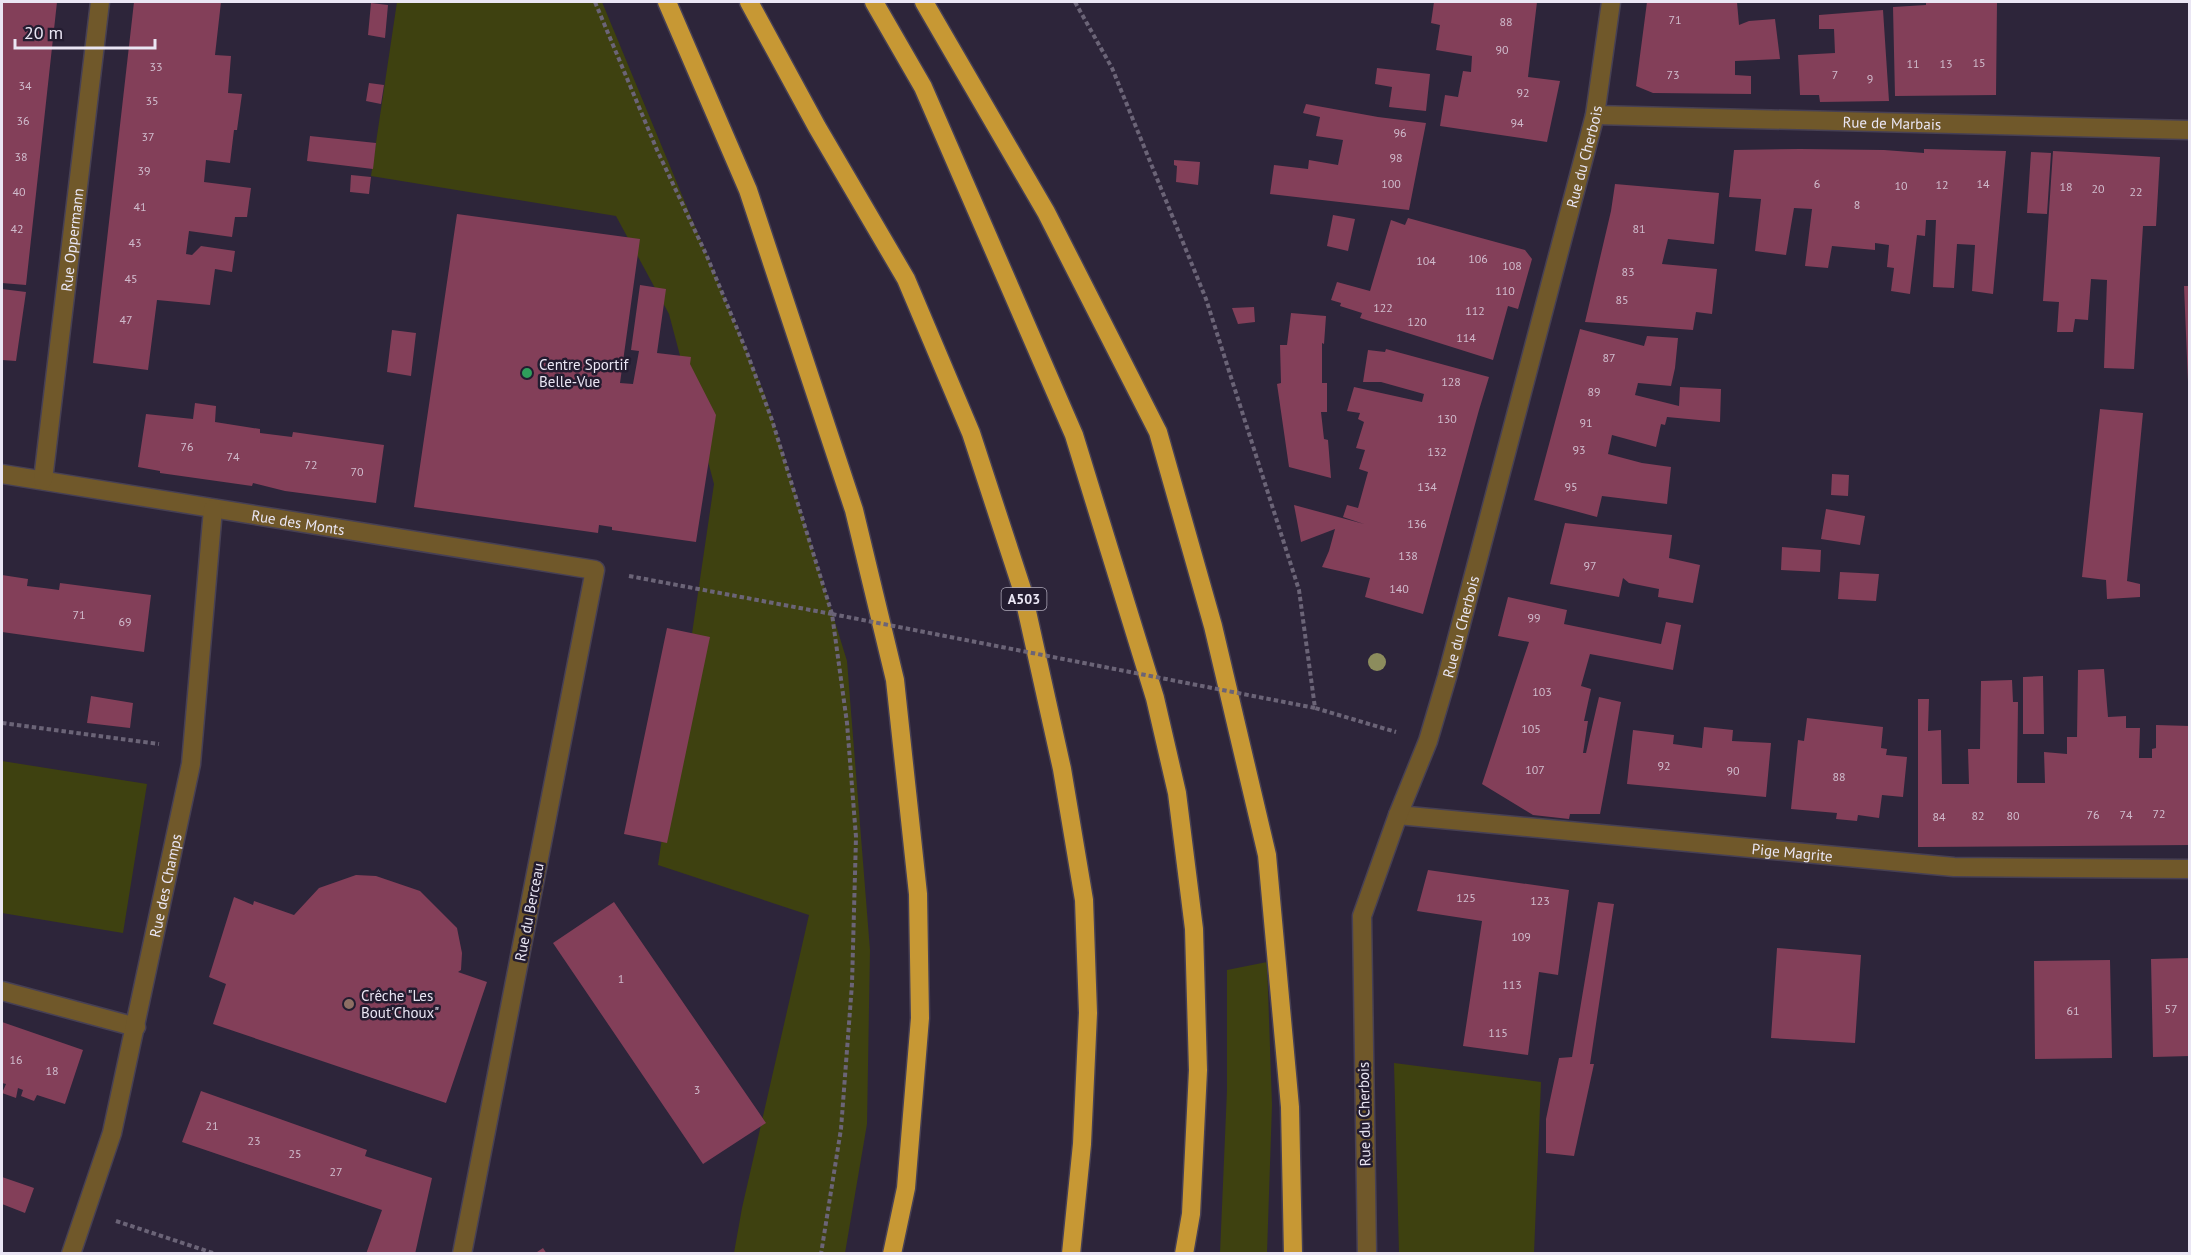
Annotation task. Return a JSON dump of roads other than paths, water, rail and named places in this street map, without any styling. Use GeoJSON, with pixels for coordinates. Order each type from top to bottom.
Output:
{"type":"FeatureCollection","features":[{"type":"Feature","properties":{"kind":"highway"},"geometry":{"type":"LineString","coordinates":[[668,2],[752,201],[854,510],[895,680],[918,894],[920,1018],[906,1188],[892,1254]]}},
{"type":"Feature","properties":{"kind":"highway","name":"A503"},"geometry":{"type":"LineString","coordinates":[[749,2],[817,127],[906,279],[971,433],[1022,590],[1062,769],[1084,900],[1088,1013],[1082,1144],[1071,1254]]}},
{"type":"Feature","properties":{"kind":"highway"},"geometry":{"type":"LineString","coordinates":[[874,2],[923,87],[1074,435],[1155,698],[1177,793],[1194,930],[1198,1070],[1191,1214],[1184,1254]]}},
{"type":"Feature","properties":{"kind":"highway"},"geometry":{"type":"LineString","coordinates":[[924,2],[1046,212],[1158,432],[1213,626],[1267,855],[1290,1107],[1293,1254]]}},
{"type":"Feature","properties":{"kind":"street","name":"Rue Oppermann"},"geometry":{"type":"LineString","coordinates":[[43,480],[100,2]]}},
{"type":"Feature","properties":{"kind":"street","name":"Rue du Cherbois"},"geometry":{"type":"LineString","coordinates":[[1367,1254],[1362,916],[1398,815],[1428,741],[1595,116],[1611,2]]}},
{"type":"Feature","properties":{"kind":"street","name":"Rue de Marbais"},"geometry":{"type":"LineString","coordinates":[[1595,116],[2190,130]]}},
{"type":"Feature","properties":{"kind":"street","name":"Rue des Monts"},"geometry":{"type":"LineString","coordinates":[[2,474],[596,570]]}},
{"type":"Feature","properties":{"kind":"street","name":"Rue des Champs"},"geometry":{"type":"LineString","coordinates":[[71,1254],[112,1133],[191,764],[213,509]]}},
{"type":"Feature","properties":{"kind":"street","name":"Rue du Berceau"},"geometry":{"type":"LineString","coordinates":[[462,1254],[596,570]]}},
{"type":"Feature","properties":{"kind":"street","name":"Pige Magrite"},"geometry":{"type":"LineString","coordinates":[[1398,815],[1954,867],[2190,869]]}},
{"type":"Feature","properties":{"kind":"street"},"geometry":{"type":"LineString","coordinates":[[2,991],[136,1027]]}},
{"type":"Feature","properties":{"kind":"place","name":"Centre Sportif Belle-Vue"},"geometry":{"type":"Point","coordinates":[527,373]}},
{"type":"Feature","properties":{"kind":"place","name":"Crêche \"Les Bout'Choux\""},"geometry":{"type":"Point","coordinates":[349,1004]}}]}
